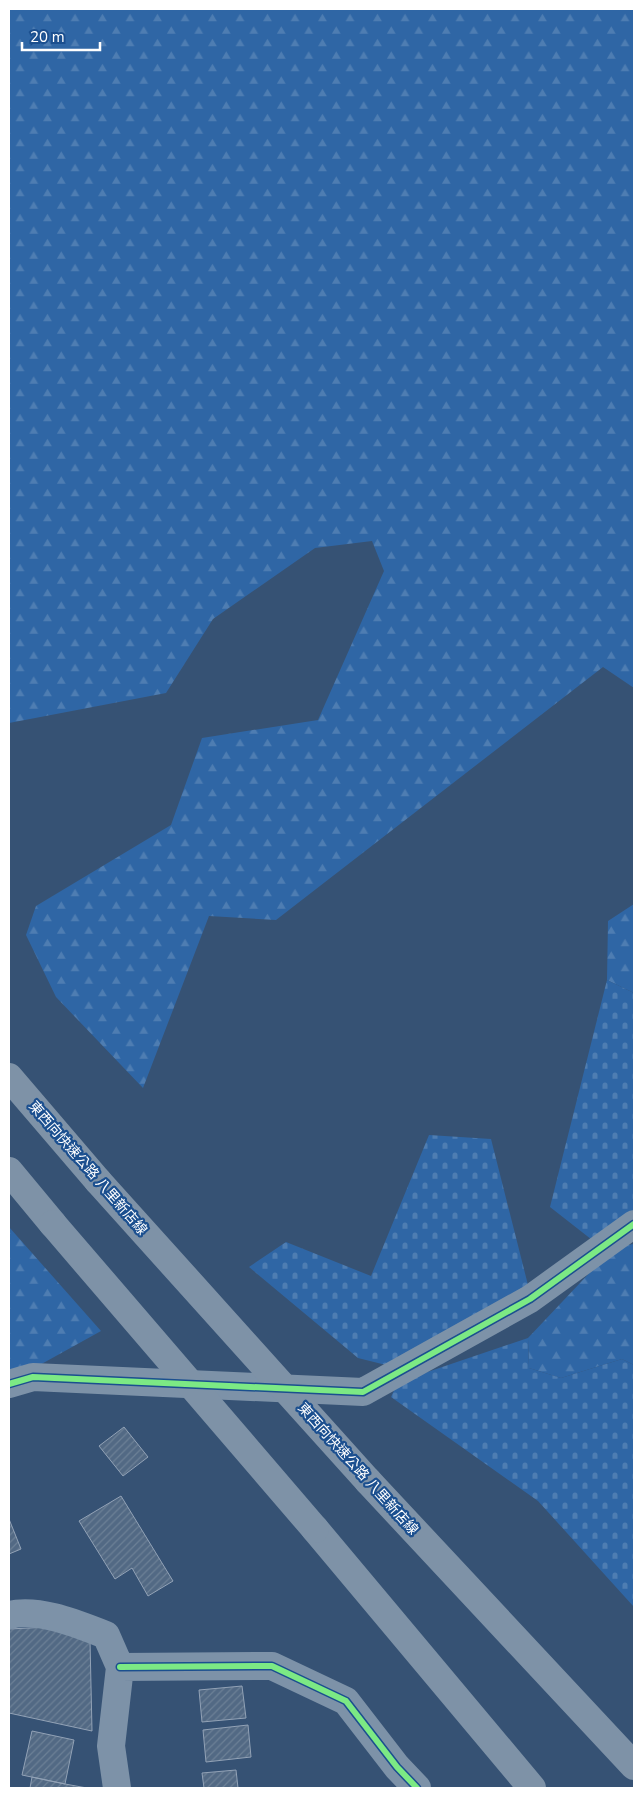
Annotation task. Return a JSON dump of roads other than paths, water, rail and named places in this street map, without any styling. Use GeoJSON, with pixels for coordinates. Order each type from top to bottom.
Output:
{"type":"FeatureCollection","features":[{"type":"Feature","properties":{"kind":"highway","name":"東西向快速公路 八里新店線"},"geometry":{"type":"LineString","coordinates":[[9,1077],[98,1182],[368,1482],[634,1766]]}},
{"type":"Feature","properties":{"kind":"highway"},"geometry":{"type":"LineString","coordinates":[[9,1171],[315,1529],[532,1788]]}},
{"type":"Feature","properties":{"kind":"street"},"geometry":{"type":"LineString","coordinates":[[9,1384],[33,1377],[363,1392],[530,1299],[634,1224]]}},
{"type":"Feature","properties":{"kind":"street"},"geometry":{"type":"LineString","coordinates":[[9,1615],[22,1612],[68,1620],[106,1635],[120,1667],[111,1746],[117,1788]]}},
{"type":"Feature","properties":{"kind":"street"},"geometry":{"type":"LineString","coordinates":[[120,1667],[272,1666],[346,1702],[416,1788]]}}]}
